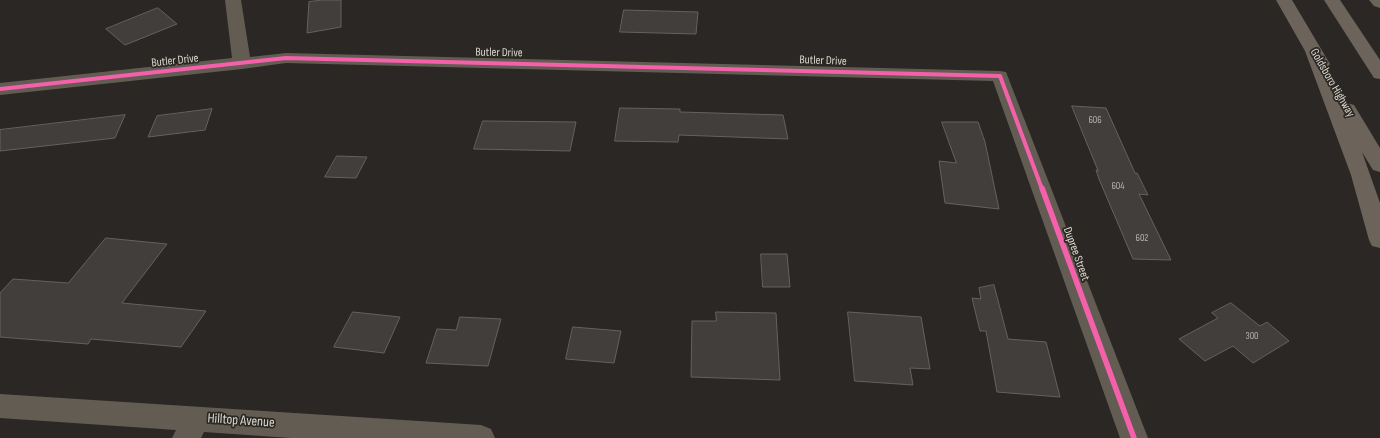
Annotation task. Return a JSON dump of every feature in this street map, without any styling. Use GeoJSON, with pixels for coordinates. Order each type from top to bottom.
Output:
{"type":"FeatureCollection","features":[{"type":"Feature","properties":{"kind":"main road","name":"Goldsboro Highway"},"geometry":{"type":"LineString","coordinates":[[1284,0],[1380,165]]}},
{"type":"Feature","properties":{"kind":"main road"},"geometry":{"type":"LineString","coordinates":[[1332,0],[1380,74]]}},
{"type":"Feature","properties":{"kind":"main road"},"geometry":{"type":"LineString","coordinates":[[1377,0],[1380,3]]}},
{"type":"Feature","properties":{"kind":"main road"},"geometry":{"type":"LineString","coordinates":[[1313,51],[1361,174],[1380,240]]}},
{"type":"Feature","properties":{"kind":"street"},"geometry":{"type":"LineString","coordinates":[[233,0],[242,64]]}},
{"type":"Feature","properties":{"kind":"street","name":"Butler Drive"},"geometry":{"type":"LineString","coordinates":[[0,90],[286,58],[1000,76]]}},
{"type":"Feature","properties":{"kind":"street","name":"Dupree Street"},"geometry":{"type":"LineString","coordinates":[[1000,76],[1134,438]]}},
{"type":"Feature","properties":{"kind":"street","name":"Hilltop Avenue"},"geometry":{"type":"LineString","coordinates":[[0,406],[80,413],[192,428],[481,438]]}},
{"type":"Feature","properties":{"kind":"building"},"geometry":{"type":"Polygon","coordinates":[[[341,0],[341,27],[307,33],[309,2],[341,0]]]}},
{"type":"Feature","properties":{"kind":"building"},"geometry":{"type":"Polygon","coordinates":[[[158,8],[177,24],[125,45],[106,29],[158,8]]]}},
{"type":"Feature","properties":{"kind":"building"},"geometry":{"type":"Polygon","coordinates":[[[624,10],[698,12],[696,34],[620,32],[624,10]]]}},
{"type":"Feature","properties":{"kind":"building"},"geometry":{"type":"Polygon","coordinates":[[[1072,106],[1106,108],[1135,173],[1137,173],[1148,195],[1139,194],[1171,260],[1133,259],[1099,179],[1096,170],[1098,171],[1072,106]]]}},
{"type":"Feature","properties":{"kind":"building"},"geometry":{"type":"Polygon","coordinates":[[[620,108],[680,109],[680,112],[783,115],[788,139],[679,135],[678,142],[615,141],[620,108]]]}},
{"type":"Feature","properties":{"kind":"building"},"geometry":{"type":"Polygon","coordinates":[[[212,109],[205,130],[148,137],[157,116],[212,109]]]}},
{"type":"Feature","properties":{"kind":"building"},"geometry":{"type":"Polygon","coordinates":[[[125,115],[115,138],[0,151],[0,130],[125,115]]]}},
{"type":"Feature","properties":{"kind":"building"},"geometry":{"type":"Polygon","coordinates":[[[483,121],[576,122],[570,151],[474,149],[483,121]]]}},
{"type":"Feature","properties":{"kind":"building"},"geometry":{"type":"Polygon","coordinates":[[[942,122],[978,122],[985,142],[999,209],[945,203],[939,161],[956,163],[942,122]]]}},
{"type":"Feature","properties":{"kind":"building"},"geometry":{"type":"Polygon","coordinates":[[[337,156],[367,157],[356,178],[325,177],[337,156]]]}},
{"type":"Feature","properties":{"kind":"building"},"geometry":{"type":"Polygon","coordinates":[[[106,238],[167,244],[122,303],[206,311],[181,347],[91,339],[88,344],[0,337],[0,293],[13,279],[68,283],[106,238]]]}},
{"type":"Feature","properties":{"kind":"building"},"geometry":{"type":"Polygon","coordinates":[[[761,254],[787,254],[790,287],[763,287],[761,254]]]}},
{"type":"Feature","properties":{"kind":"building"},"geometry":{"type":"Polygon","coordinates":[[[994,285],[1008,339],[1046,342],[1060,397],[997,392],[986,331],[980,331],[972,298],[981,299],[979,288],[994,285]]]}},
{"type":"Feature","properties":{"kind":"building"},"geometry":{"type":"Polygon","coordinates":[[[1231,303],[1260,326],[1267,322],[1289,341],[1253,363],[1233,346],[1205,361],[1179,339],[1218,318],[1212,313],[1231,303]]]}},
{"type":"Feature","properties":{"kind":"building"},"geometry":{"type":"Polygon","coordinates":[[[353,312],[400,317],[384,353],[334,347],[353,312]]]}},
{"type":"Feature","properties":{"kind":"building"},"geometry":{"type":"Polygon","coordinates":[[[716,312],[776,313],[780,380],[691,377],[692,321],[716,321],[716,312]]]}},
{"type":"Feature","properties":{"kind":"building"},"geometry":{"type":"Polygon","coordinates":[[[848,312],[921,317],[930,369],[910,368],[913,385],[855,381],[848,312]]]}},
{"type":"Feature","properties":{"kind":"building"},"geometry":{"type":"Polygon","coordinates":[[[460,317],[501,319],[488,366],[426,363],[437,329],[456,330],[460,317]]]}},
{"type":"Feature","properties":{"kind":"building"},"geometry":{"type":"Polygon","coordinates":[[[573,327],[621,331],[614,363],[566,359],[573,327]]]}},
{"type":"Feature","properties":{"kind":"cycle path"},"geometry":{"type":"LineString","coordinates":[[0,89],[286,58],[1000,76],[1134,438]]}}]}
